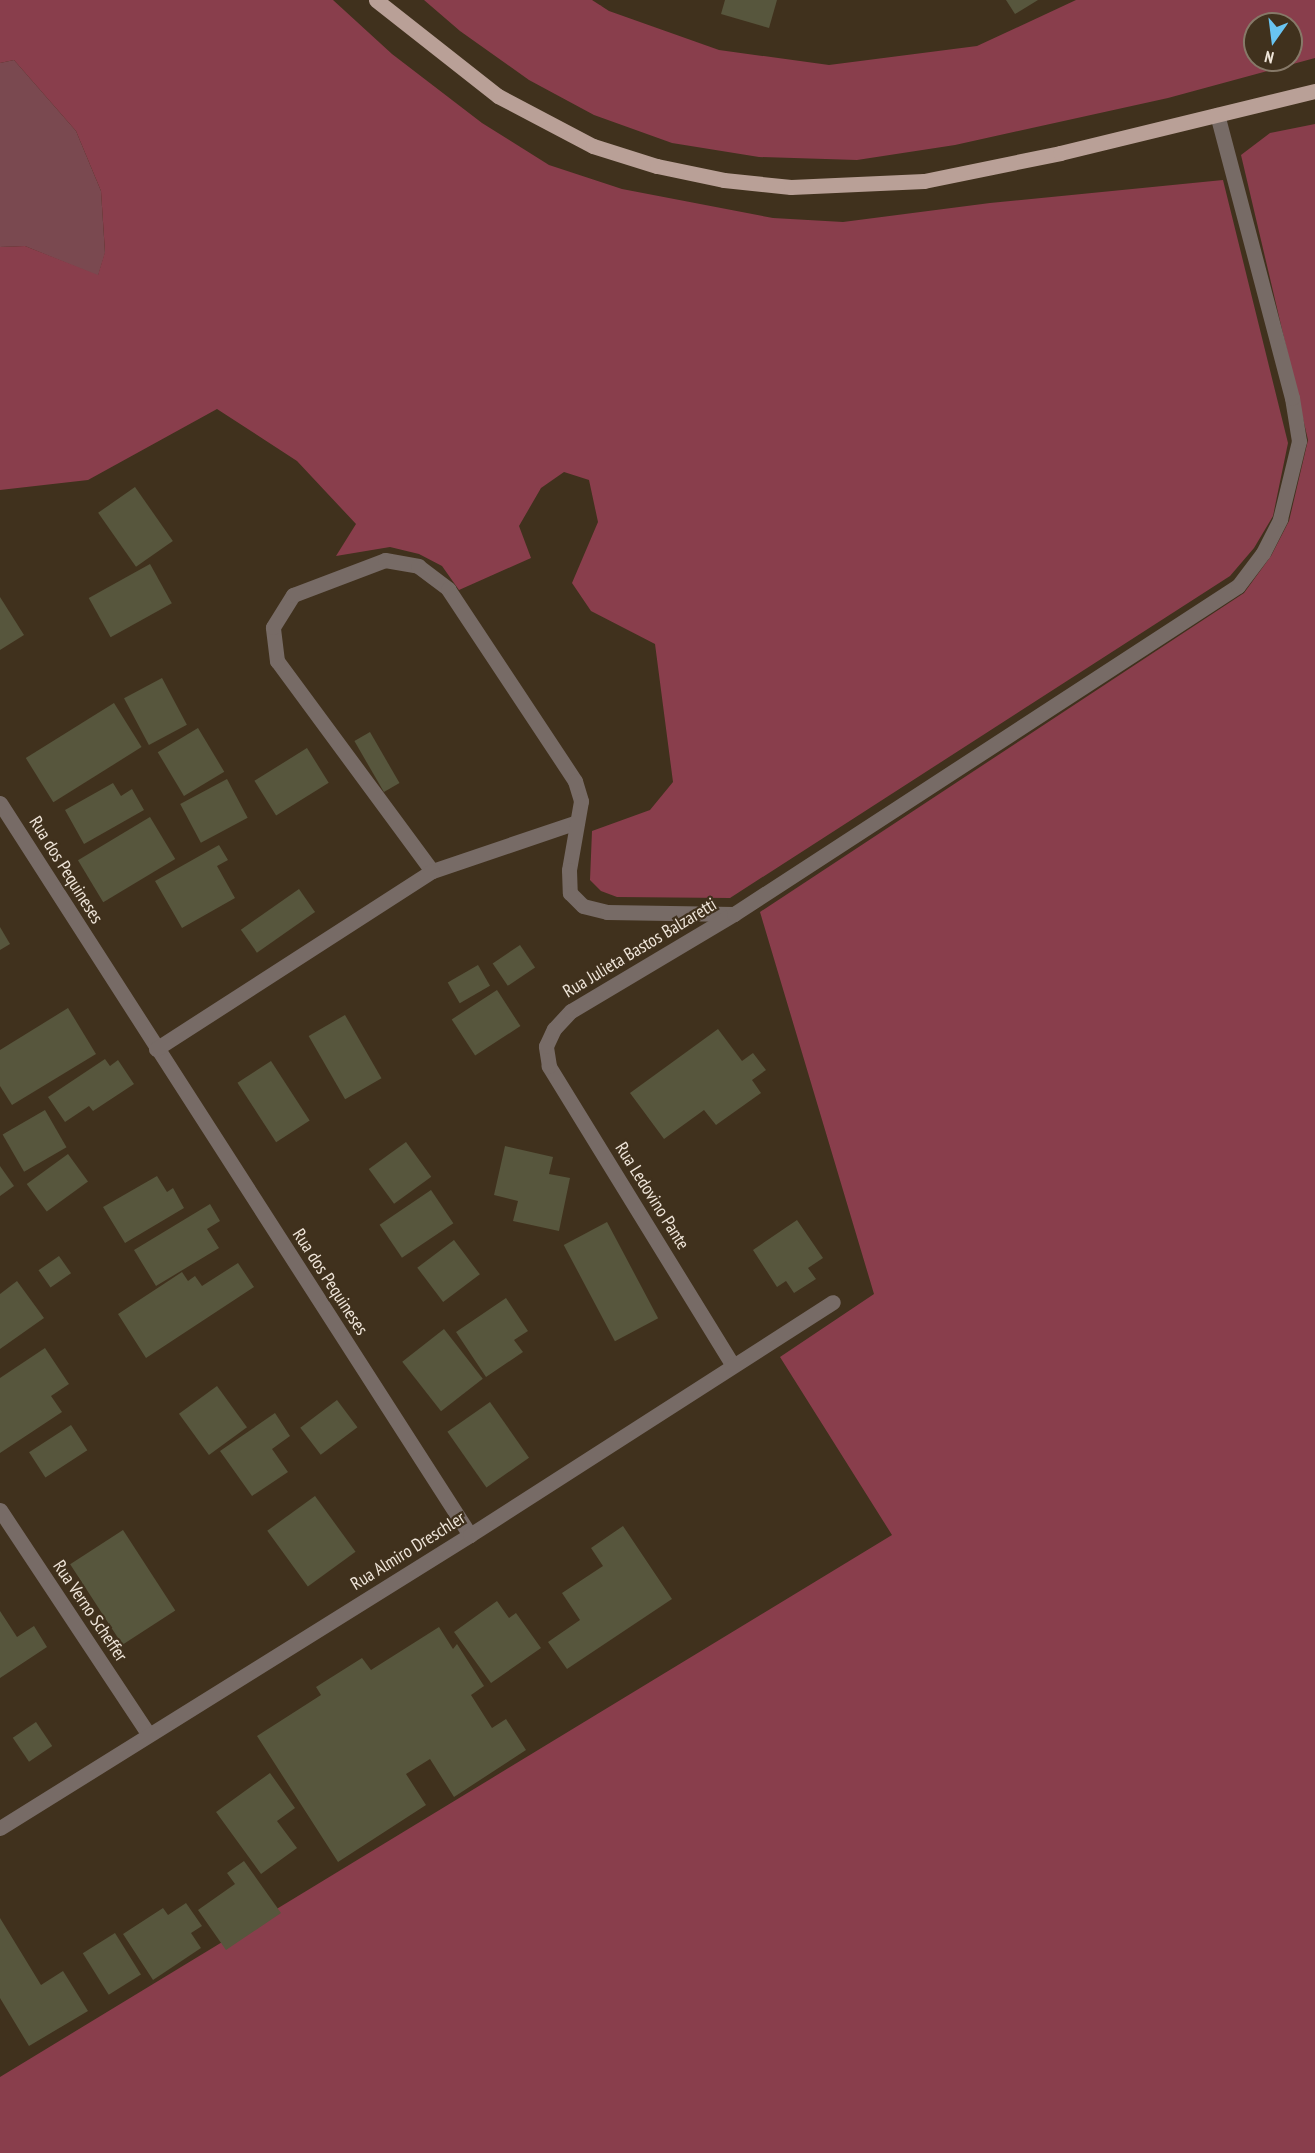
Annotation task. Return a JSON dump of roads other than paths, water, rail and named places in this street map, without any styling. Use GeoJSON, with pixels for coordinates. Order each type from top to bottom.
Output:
{"type":"FeatureCollection","features":[{"type":"Feature","properties":{"kind":"main road"},"geometry":{"type":"LineString","coordinates":[[376,0],[452,63],[542,122],[593,146],[657,166],[724,180],[803,187],[924,181],[1315,91]]}},
{"type":"Feature","properties":{"kind":"street","name":"Rua Julieta Bastos Balzaretti"},"geometry":{"type":"LineString","coordinates":[[546,1046],[554,1029],[571,1011],[734,914],[1239,586],[1263,553],[1280,519],[1299,441],[1292,398],[1217,115]]}},
{"type":"Feature","properties":{"kind":"street"},"geometry":{"type":"LineString","coordinates":[[432,871],[277,661],[273,627],[293,595],[385,560],[418,566],[448,589],[575,782],[581,801],[569,870],[570,893],[583,906],[607,912],[734,914]]}},
{"type":"Feature","properties":{"kind":"street","name":"Rua dos Pequineses"},"geometry":{"type":"LineString","coordinates":[[0,803],[470,1535]]}},
{"type":"Feature","properties":{"kind":"street"},"geometry":{"type":"LineString","coordinates":[[156,1049],[432,871],[577,822]]}},
{"type":"Feature","properties":{"kind":"street","name":"Rua Ledovino Pante"},"geometry":{"type":"LineString","coordinates":[[546,1046],[549,1066],[732,1364]]}},
{"type":"Feature","properties":{"kind":"street","name":"Rua Almiro Dreschler"},"geometry":{"type":"LineString","coordinates":[[0,1828],[470,1535],[732,1364],[832,1302]]}},
{"type":"Feature","properties":{"kind":"street","name":"Rua Verno Scheffer"},"geometry":{"type":"LineString","coordinates":[[0,1510],[148,1734]]}}]}
